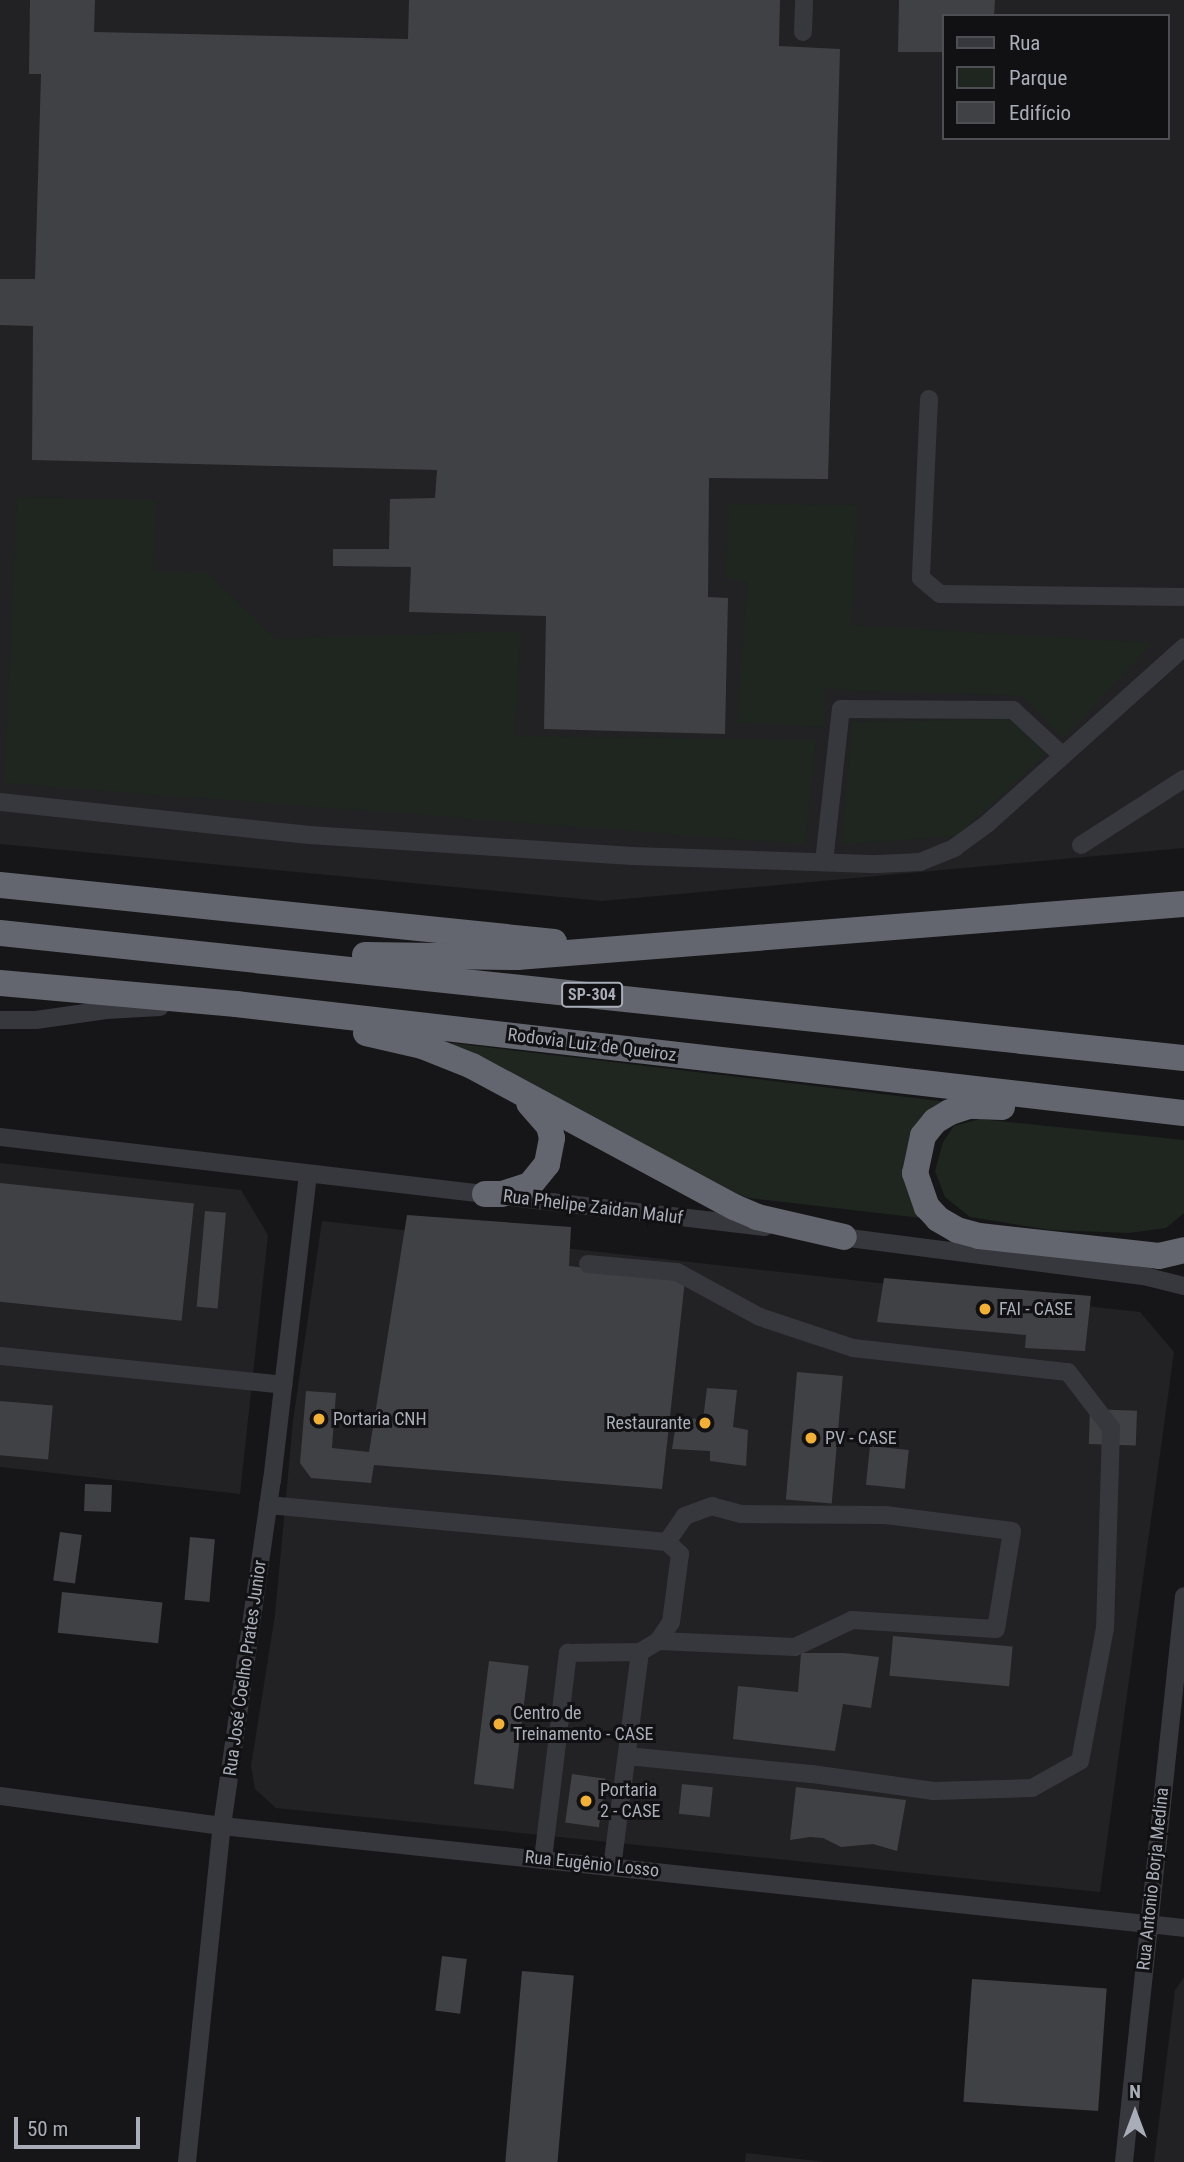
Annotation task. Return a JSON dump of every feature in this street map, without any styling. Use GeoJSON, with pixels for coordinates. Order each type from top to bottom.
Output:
{"type":"FeatureCollection","features":[{"type":"Feature","properties":{"kind":"highway"},"geometry":{"type":"LineString","coordinates":[[0,885],[618,949]]}},
{"type":"Feature","properties":{"kind":"highway"},"geometry":{"type":"LineString","coordinates":[[34,937],[418,958],[517,957],[1184,904]]}},
{"type":"Feature","properties":{"kind":"highway","name":"SP-304"},"geometry":{"type":"LineString","coordinates":[[0,933],[1184,1058]]}},
{"type":"Feature","properties":{"kind":"highway","name":"Rodovia Luiz de Queiroz"},"geometry":{"type":"LineString","coordinates":[[0,983],[236,1003],[1183,1113]]}},
{"type":"Feature","properties":{"kind":"highway"},"geometry":{"type":"LineString","coordinates":[[236,1003],[422,1046],[472,1066],[734,1207],[757,1217],[844,1237]]}},
{"type":"Feature","properties":{"kind":"highway"},"geometry":{"type":"LineString","coordinates":[[485,1194],[502,1194],[530,1185],[547,1164],[551,1152],[552,1138],[542,1115],[512,1088]]}},
{"type":"Feature","properties":{"kind":"highway"},"geometry":{"type":"LineString","coordinates":[[1183,1113],[969,1106],[950,1112],[935,1121],[923,1136],[915,1173],[927,1207],[938,1219],[957,1230],[979,1236],[1159,1256],[1184,1250]]}},
{"type":"Feature","properties":{"kind":"street"},"geometry":{"type":"LineString","coordinates":[[803,32],[804,0]]}},
{"type":"Feature","properties":{"kind":"street"},"geometry":{"type":"LineString","coordinates":[[929,400],[921,578],[940,594],[1184,597]]}},
{"type":"Feature","properties":{"kind":"street"},"geometry":{"type":"LineString","coordinates":[[0,802],[309,835],[632,856],[920,862],[954,848],[988,823],[1184,647]]}},
{"type":"Feature","properties":{"kind":"street"},"geometry":{"type":"LineString","coordinates":[[824,862],[841,709],[1013,710],[1062,755]]}},
{"type":"Feature","properties":{"kind":"street"},"geometry":{"type":"LineString","coordinates":[[1081,845],[1184,779]]}},
{"type":"Feature","properties":{"kind":"street"},"geometry":{"type":"LineString","coordinates":[[0,1020],[36,1020],[106,1010],[236,1003]]}},
{"type":"Feature","properties":{"kind":"street","name":"Rua Phelipe Zaidan Maluf"},"geometry":{"type":"LineString","coordinates":[[0,1138],[844,1237],[1148,1277],[1184,1286]]}},
{"type":"Feature","properties":{"kind":"street","name":"Rua José Coelho Prates Junior"},"geometry":{"type":"LineString","coordinates":[[187,2162],[222,1826],[284,1385],[308,1175]]}},
{"type":"Feature","properties":{"kind":"street"},"geometry":{"type":"LineString","coordinates":[[588,1264],[677,1272],[760,1317],[853,1348],[1068,1372],[1111,1428],[1105,1628],[1080,1761],[1032,1788],[934,1791],[811,1774],[627,1756]]}},
{"type":"Feature","properties":{"kind":"street"},"geometry":{"type":"LineString","coordinates":[[0,1356],[284,1385]]}},
{"type":"Feature","properties":{"kind":"street"},"geometry":{"type":"LineString","coordinates":[[268,1505],[667,1542],[680,1553],[671,1622],[658,1641],[640,1652],[568,1653],[543,1859]]}},
{"type":"Feature","properties":{"kind":"street"},"geometry":{"type":"LineString","coordinates":[[658,1641],[795,1647],[852,1620],[996,1629],[1012,1531],[886,1516],[741,1514],[712,1506],[685,1516],[667,1542]]}},
{"type":"Feature","properties":{"kind":"street","name":"Rua Antonio Borja Medina"},"geometry":{"type":"LineString","coordinates":[[1124,2162],[1147,1924],[1184,1596]]}},
{"type":"Feature","properties":{"kind":"street"},"geometry":{"type":"LineString","coordinates":[[612,1867],[640,1652]]}},
{"type":"Feature","properties":{"kind":"street","name":"Rua Eugênio Losso"},"geometry":{"type":"LineString","coordinates":[[0,1796],[222,1826],[1184,1928]]}},
{"type":"Feature","properties":{"kind":"shaded area"},"geometry":{"type":"Polygon","coordinates":[[[0,0],[1184,0],[1184,848],[602,901],[0,844],[0,0]]]}},
{"type":"Feature","properties":{"kind":"shaded area"},"geometry":{"type":"Polygon","coordinates":[[[0,1163],[241,1190],[268,1235],[240,1494],[0,1467],[0,1163]]]}},
{"type":"Feature","properties":{"kind":"shaded area"},"geometry":{"type":"Polygon","coordinates":[[[322,1221],[1140,1312],[1174,1352],[1100,1892],[276,1808],[255,1789],[251,1766],[275,1615],[293,1421],[322,1221]]]}},
{"type":"Feature","properties":{"kind":"shaded area"},"geometry":{"type":"Polygon","coordinates":[[[1184,1977],[1184,2162],[1154,2162],[1175,1990],[1184,1977]]]}},
{"type":"Feature","properties":{"kind":"shaded area"},"geometry":{"type":"Polygon","coordinates":[[[746,2153],[826,2162],[745,2162],[746,2153]]]}},
{"type":"Feature","properties":{"kind":"green space"},"geometry":{"type":"Polygon","coordinates":[[[17,497],[156,500],[153,572],[207,573],[276,639],[521,631],[514,736],[816,740],[805,844],[4,783],[17,497]]]}},
{"type":"Feature","properties":{"kind":"green space"},"geometry":{"type":"Polygon","coordinates":[[[729,504],[857,505],[851,625],[1153,643],[1063,738],[1023,696],[824,689],[824,727],[737,722],[747,581],[725,578],[729,504]]]}},
{"type":"Feature","properties":{"kind":"green space"},"geometry":{"type":"Polygon","coordinates":[[[1009,719],[1046,754],[957,836],[842,844],[852,722],[1009,719]]]}},
{"type":"Feature","properties":{"kind":"green space"},"geometry":{"type":"Polygon","coordinates":[[[452,1043],[957,1103],[918,1135],[930,1219],[749,1198],[730,1192],[450,1045],[452,1043]]]}},
{"type":"Feature","properties":{"kind":"green space"},"geometry":{"type":"Polygon","coordinates":[[[980,1119],[1184,1140],[1184,1213],[1166,1228],[1129,1233],[1050,1230],[970,1217],[945,1197],[935,1171],[943,1142],[954,1126],[980,1119]]]}},
{"type":"Feature","properties":{"kind":"building"},"geometry":{"type":"Polygon","coordinates":[[[30,0],[95,0],[94,32],[408,39],[409,0],[780,0],[779,46],[840,49],[828,479],[709,478],[708,597],[728,598],[725,734],[544,729],[546,616],[409,612],[411,567],[333,566],[333,549],[389,549],[390,499],[435,498],[437,470],[32,460],[33,326],[0,325],[0,279],[35,279],[41,74],[29,74],[30,0]]]}},
{"type":"Feature","properties":{"kind":"building"},"geometry":{"type":"Polygon","coordinates":[[[899,0],[995,0],[994,14],[942,14],[942,52],[898,52],[899,0]]]}},
{"type":"Feature","properties":{"kind":"building"},"geometry":{"type":"Polygon","coordinates":[[[0,1183],[194,1203],[182,1321],[0,1302],[0,1183]]]}},
{"type":"Feature","properties":{"kind":"building"},"geometry":{"type":"Polygon","coordinates":[[[205,1211],[226,1213],[218,1308],[197,1307],[205,1211]]]}},
{"type":"Feature","properties":{"kind":"building"},"geometry":{"type":"Polygon","coordinates":[[[407,1215],[571,1227],[569,1266],[685,1280],[662,1489],[374,1465],[371,1483],[311,1478],[300,1463],[306,1391],[336,1393],[332,1448],[369,1452],[407,1215]]]}},
{"type":"Feature","properties":{"kind":"building","name":"FAI - CASE"},"geometry":{"type":"Polygon","coordinates":[[[884,1278],[1091,1296],[1085,1351],[1025,1348],[1026,1335],[877,1322],[884,1278]]]}},
{"type":"Feature","properties":{"kind":"building","name":"PV - CASE"},"geometry":{"type":"Polygon","coordinates":[[[797,1372],[843,1376],[832,1504],[786,1500],[797,1372]]]}},
{"type":"Feature","properties":{"kind":"building","name":"Restaurante"},"geometry":{"type":"Polygon","coordinates":[[[707,1388],[737,1390],[733,1427],[748,1430],[746,1466],[710,1461],[710,1451],[672,1449],[677,1418],[703,1419],[707,1388]]]}},
{"type":"Feature","properties":{"kind":"building"},"geometry":{"type":"Polygon","coordinates":[[[0,1401],[53,1406],[48,1459],[0,1455],[0,1401]]]}},
{"type":"Feature","properties":{"kind":"building"},"geometry":{"type":"Polygon","coordinates":[[[1090,1409],[1137,1411],[1136,1446],[1089,1444],[1090,1409]]]}},
{"type":"Feature","properties":{"kind":"building"},"geometry":{"type":"Polygon","coordinates":[[[870,1446],[909,1450],[905,1489],[866,1485],[870,1446]]]}},
{"type":"Feature","properties":{"kind":"building"},"geometry":{"type":"Polygon","coordinates":[[[85,1484],[112,1485],[111,1512],[84,1511],[85,1484]]]}},
{"type":"Feature","properties":{"kind":"building"},"geometry":{"type":"Polygon","coordinates":[[[60,1532],[82,1535],[75,1584],[53,1581],[60,1532]]]}},
{"type":"Feature","properties":{"kind":"building"},"geometry":{"type":"Polygon","coordinates":[[[190,1537],[215,1539],[209,1602],[185,1600],[190,1537]]]}},
{"type":"Feature","properties":{"kind":"building"},"geometry":{"type":"Polygon","coordinates":[[[62,1592],[162,1603],[158,1643],[58,1633],[62,1592]]]}},
{"type":"Feature","properties":{"kind":"building"},"geometry":{"type":"Polygon","coordinates":[[[893,1636],[1013,1646],[1009,1686],[890,1676],[893,1636]]]}},
{"type":"Feature","properties":{"kind":"building"},"geometry":{"type":"Polygon","coordinates":[[[801,1653],[844,1653],[879,1657],[871,1708],[843,1704],[835,1751],[733,1739],[738,1686],[798,1692],[801,1653]]]}},
{"type":"Feature","properties":{"kind":"building","name":"Centro de Treinamento - CASE"},"geometry":{"type":"Polygon","coordinates":[[[489,1661],[529,1666],[514,1789],[474,1784],[489,1661]]]}},
{"type":"Feature","properties":{"kind":"building","name":"Portaria 2 - CASE"},"geometry":{"type":"Polygon","coordinates":[[[572,1774],[606,1779],[599,1827],[565,1823],[572,1774]]]}},
{"type":"Feature","properties":{"kind":"building"},"geometry":{"type":"Polygon","coordinates":[[[682,1784],[713,1787],[710,1817],[679,1814],[682,1784]]]}},
{"type":"Feature","properties":{"kind":"building"},"geometry":{"type":"Polygon","coordinates":[[[796,1787],[906,1800],[897,1851],[873,1844],[841,1847],[823,1838],[790,1840],[796,1787]]]}},
{"type":"Feature","properties":{"kind":"building"},"geometry":{"type":"Polygon","coordinates":[[[442,1956],[467,1959],[460,2014],[435,2011],[442,1956]]]}},
{"type":"Feature","properties":{"kind":"building"},"geometry":{"type":"Polygon","coordinates":[[[522,1971],[574,1976],[557,2162],[505,2162],[522,1971]]]}},
{"type":"Feature","properties":{"kind":"building"},"geometry":{"type":"Polygon","coordinates":[[[972,1979],[1107,1988],[1098,2111],[963,2102],[972,1979]]]}},
{"type":"Feature","properties":{"kind":"place","name":"FAI - CASE"},"geometry":{"type":"Point","coordinates":[985,1309]}},
{"type":"Feature","properties":{"kind":"place","name":"Portaria CNH"},"geometry":{"type":"Point","coordinates":[319,1419]}},
{"type":"Feature","properties":{"kind":"place","name":"Restaurante"},"geometry":{"type":"Point","coordinates":[705,1423]}},
{"type":"Feature","properties":{"kind":"place","name":"PV - CASE"},"geometry":{"type":"Point","coordinates":[811,1438]}},
{"type":"Feature","properties":{"kind":"place","name":"Centro de Treinamento - CASE"},"geometry":{"type":"Point","coordinates":[499,1724]}},
{"type":"Feature","properties":{"kind":"place","name":"Portaria 2 - CASE"},"geometry":{"type":"Point","coordinates":[586,1801]}}]}
